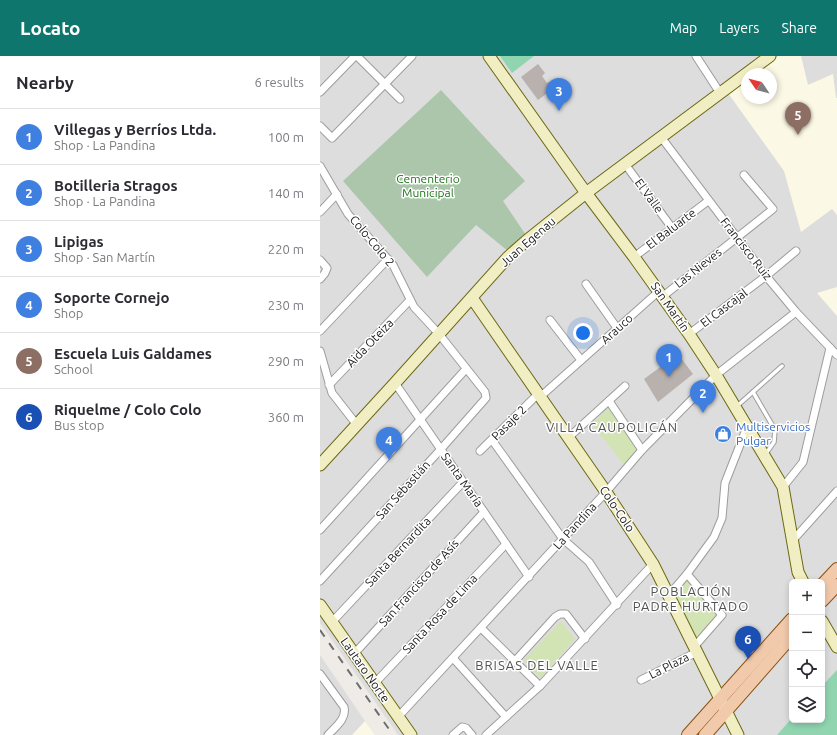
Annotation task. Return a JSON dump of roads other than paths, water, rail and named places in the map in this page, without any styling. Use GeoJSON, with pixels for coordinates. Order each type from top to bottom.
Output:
{"type":"FeatureCollection","features":[{"type":"Feature","properties":{"kind":"main road","name":"San Martín"},"geometry":{"type":"LineString","coordinates":[[489,56],[586,193],[634,256],[689,334],[716,375],[784,487],[794,539],[798,572],[802,579]]}},
{"type":"Feature","properties":{"kind":"main road","name":"Juan Egenau"},"geometry":{"type":"LineString","coordinates":[[320,465],[508,257],[586,193],[770,56]]}},
{"type":"Feature","properties":{"kind":"main road","name":"Colo-Colo"},"geometry":{"type":"LineString","coordinates":[[472,298],[606,492],[653,564],[738,735]]}},
{"type":"Feature","properties":{"kind":"main road"},"geometry":{"type":"LineString","coordinates":[[825,582],[837,568]]}},
{"type":"Feature","properties":{"kind":"main road"},"geometry":{"type":"LineString","coordinates":[[825,598],[837,585]]}},
{"type":"Feature","properties":{"kind":"main road","name":"Lautaro Norte"},"geometry":{"type":"LineString","coordinates":[[320,605],[411,735]]}},
{"type":"Feature","properties":{"kind":"main road"},"geometry":{"type":"LineString","coordinates":[[688,735],[789,622]]}},
{"type":"Feature","properties":{"kind":"main road"},"geometry":{"type":"LineString","coordinates":[[825,625],[837,647]]}},
{"type":"Feature","properties":{"kind":"main road"},"geometry":{"type":"LineString","coordinates":[[704,735],[789,639]]}},
{"type":"Feature","properties":{"kind":"street"},"geometry":{"type":"LineString","coordinates":[[320,92],[356,56],[400,99]]}},
{"type":"Feature","properties":{"kind":"street"},"geometry":{"type":"LineString","coordinates":[[320,126],[332,138],[412,56]]}},
{"type":"Feature","properties":{"kind":"street"},"geometry":{"type":"LineString","coordinates":[[696,56],[720,93]]}},
{"type":"Feature","properties":{"kind":"street","name":"Francisco Ruiz"},"geometry":{"type":"LineString","coordinates":[[661,137],[766,276],[796,312],[837,355]]}},
{"type":"Feature","properties":{"kind":"street","name":"El Valle"},"geometry":{"type":"LineString","coordinates":[[625,164],[672,228]]}},
{"type":"Feature","properties":{"kind":"street","name":"Colo-Colo 2"},"geometry":{"type":"LineString","coordinates":[[320,166],[352,219],[396,270],[417,312],[439,334],[485,392],[486,398]]}},
{"type":"Feature","properties":{"kind":"street","name":"Las Nieves"},"geometry":{"type":"LineString","coordinates":[[660,294],[773,209],[744,175]]}},
{"type":"Feature","properties":{"kind":"street"},"geometry":{"type":"LineString","coordinates":[[320,212],[337,194]]}},
{"type":"Feature","properties":{"kind":"street","name":"El Baluarte"},"geometry":{"type":"LineString","coordinates":[[634,256],[708,201]]}},
{"type":"Feature","properties":{"kind":"street","name":"El Cascajal"},"geometry":{"type":"LineString","coordinates":[[689,334],[766,276],[796,251]]}},
{"type":"Feature","properties":{"kind":"street"},"geometry":{"type":"LineString","coordinates":[[320,331],[388,259]]}},
{"type":"Feature","properties":{"kind":"street"},"geometry":{"type":"LineString","coordinates":[[320,260],[327,268],[320,279]]}},
{"type":"Feature","properties":{"kind":"street"},"geometry":{"type":"LineString","coordinates":[[586,284],[618,328]]}},
{"type":"Feature","properties":{"kind":"street","name":"Arauco"},"geometry":{"type":"LineString","coordinates":[[539,396],[660,294]]}},
{"type":"Feature","properties":{"kind":"street","name":"Aida Oteiza"},"geometry":{"type":"LineString","coordinates":[[329,385],[410,300]]}},
{"type":"Feature","properties":{"kind":"street","name":"La Pandina"},"geometry":{"type":"LineString","coordinates":[[398,717],[529,577],[642,450],[716,375],[796,312]]}},
{"type":"Feature","properties":{"kind":"street"},"geometry":{"type":"LineString","coordinates":[[550,320],[581,360]]}},
{"type":"Feature","properties":{"kind":"street"},"geometry":{"type":"LineString","coordinates":[[784,487],[803,462],[830,348]]}},
{"type":"Feature","properties":{"kind":"street"},"geometry":{"type":"LineString","coordinates":[[320,351],[329,385],[334,397],[357,425]]}},
{"type":"Feature","properties":{"kind":"street"},"geometry":{"type":"LineString","coordinates":[[320,530],[466,369]]}},
{"type":"Feature","properties":{"kind":"street","name":"Santa María"},"geometry":{"type":"LineString","coordinates":[[395,383],[529,577]]}},
{"type":"Feature","properties":{"kind":"street"},"geometry":{"type":"LineString","coordinates":[[568,438],[625,386]]}},
{"type":"Feature","properties":{"kind":"street","name":"Pasaje 2"},"geometry":{"type":"LineString","coordinates":[[480,451],[539,396]]}},
{"type":"Feature","properties":{"kind":"street","name":"San Sebastián"},"geometry":{"type":"LineString","coordinates":[[320,581],[486,398]]}},
{"type":"Feature","properties":{"kind":"street"},"geometry":{"type":"LineString","coordinates":[[609,401],[642,450]]}},
{"type":"Feature","properties":{"kind":"street"},"geometry":{"type":"LineString","coordinates":[[669,595],[687,574],[714,537],[722,518],[725,483],[747,427]]}},
{"type":"Feature","properties":{"kind":"street"},"geometry":{"type":"LineString","coordinates":[[492,440],[563,539],[589,562],[617,605]]}},
{"type":"Feature","properties":{"kind":"street","name":"Santa Bernardita"},"geometry":{"type":"LineString","coordinates":[[332,622],[463,482]]}},
{"type":"Feature","properties":{"kind":"street"},"geometry":{"type":"LineString","coordinates":[[794,539],[837,491]]}},
{"type":"Feature","properties":{"kind":"street","name":"San Francisco de Asís"},"geometry":{"type":"LineString","coordinates":[[354,654],[484,512]]}},
{"type":"Feature","properties":{"kind":"street","name":"Santa Rosa de Lima"},"geometry":{"type":"LineString","coordinates":[[374,684],[506,544]]}},
{"type":"Feature","properties":{"kind":"street"},"geometry":{"type":"LineString","coordinates":[[486,735],[540,686],[617,605],[653,564]]}},
{"type":"Feature","properties":{"kind":"street","name":"La Plaza"},"geometry":{"type":"LineString","coordinates":[[642,680],[696,650],[722,615],[687,574]]}},
{"type":"Feature","properties":{"kind":"street"},"geometry":{"type":"LineString","coordinates":[[516,661],[555,617],[560,614],[566,614],[585,639]]}},
{"type":"Feature","properties":{"kind":"street"},"geometry":{"type":"LineString","coordinates":[[481,628],[540,686]]}},
{"type":"Feature","properties":{"kind":"street"},"geometry":{"type":"LineString","coordinates":[[453,658],[506,717]]}},
{"type":"Feature","properties":{"kind":"street"},"geometry":{"type":"LineString","coordinates":[[320,674],[344,707],[345,713],[343,719],[328,735]]}},
{"type":"Feature","properties":{"kind":"street"},"geometry":{"type":"LineString","coordinates":[[453,735],[462,727],[466,728],[472,735]]}},
{"type":"Feature","properties":{"kind":"lane"},"geometry":{"type":"LineString","coordinates":[[736,408],[782,366]]}},
{"type":"Feature","properties":{"kind":"lane"},"geometry":{"type":"LineString","coordinates":[[753,392],[775,430],[774,442],[764,456]]}},
{"type":"Feature","properties":{"kind":"railway"},"geometry":{"type":"LineString","coordinates":[[320,630],[393,735]]}},
{"type":"Feature","properties":{"kind":"place","name":"Lipigas"},"geometry":{"type":"Point","coordinates":[559,111]}},
{"type":"Feature","properties":{"kind":"place","name":"Escuela Luis Galdames"},"geometry":{"type":"Point","coordinates":[798,135]}},
{"type":"Feature","properties":{"kind":"place","name":"Villegas y Berríos Ltda."},"geometry":{"type":"Point","coordinates":[669,377]}},
{"type":"Feature","properties":{"kind":"place","name":"Botilleria Stragos"},"geometry":{"type":"Point","coordinates":[703,413]}},
{"type":"Feature","properties":{"kind":"place","name":"Multiservicios Pulgar"},"geometry":{"type":"Point","coordinates":[723,434]}},
{"type":"Feature","properties":{"kind":"place","name":"Soporte Cornejo"},"geometry":{"type":"Point","coordinates":[389,460]}},
{"type":"Feature","properties":{"kind":"place","name":"Riquelme / Colo Colo"},"geometry":{"type":"Point","coordinates":[748,659]}},
{"type":"Feature","properties":{"kind":"district","name":"VILLA CAUPOLICÁN"},"geometry":{"type":"Point","coordinates":[612,427]}},
{"type":"Feature","properties":{"kind":"district","name":"POBLACIÓN PADRE HURTADO"},"geometry":{"type":"Point","coordinates":[691,598]}},
{"type":"Feature","properties":{"kind":"district","name":"BRISAS DEL VALLE"},"geometry":{"type":"Point","coordinates":[537,665]}},
{"type":"Feature","properties":{"kind":"park label","name":"Cementerio Municipal"},"geometry":{"type":"Point","coordinates":[428,186]}}]}
